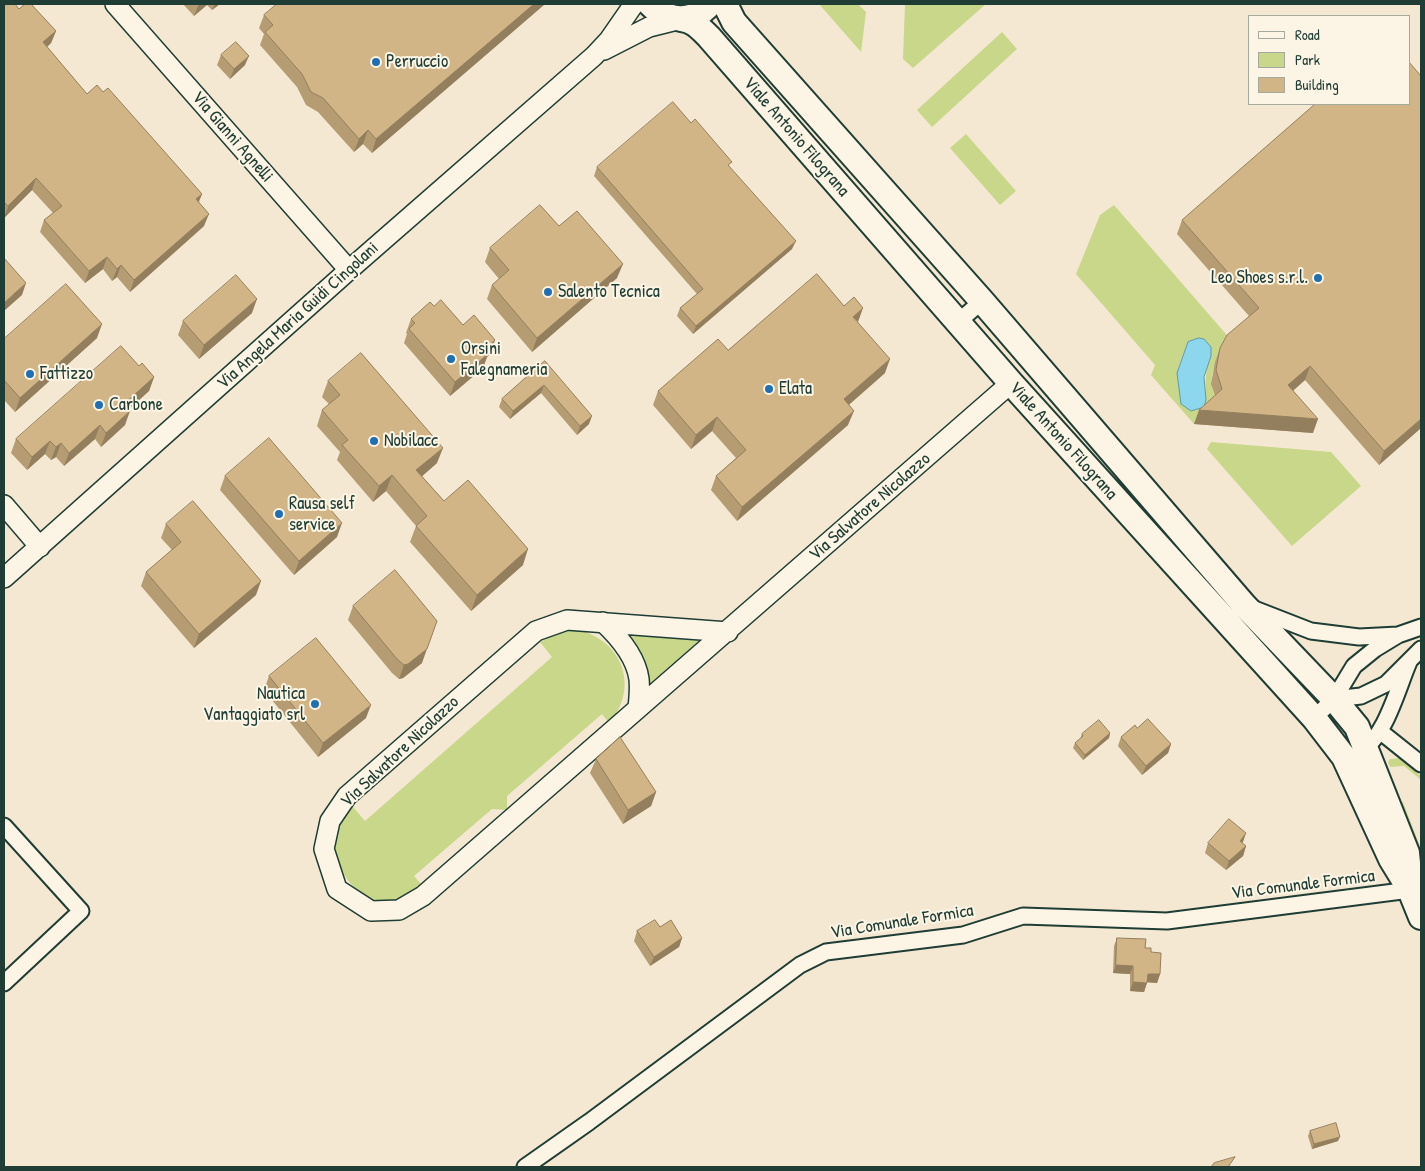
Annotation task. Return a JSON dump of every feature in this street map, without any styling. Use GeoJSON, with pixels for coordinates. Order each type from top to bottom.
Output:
{"type":"FeatureCollection","features":[{"type":"Feature","properties":{"kind":"main road","name":"Viale Antonio Filograna"},"geometry":{"type":"LineString","coordinates":[[650,4],[658,12],[669,17],[688,20],[698,26],[709,37],[1010,383],[1314,718],[1363,746]]}},
{"type":"Feature","properties":{"kind":"main road"},"geometry":{"type":"LineString","coordinates":[[681,19],[693,17],[710,4]]}},
{"type":"Feature","properties":{"kind":"main road","name":"Viale Antonio Filograna"},"geometry":{"type":"LineString","coordinates":[[725,4],[734,22],[982,300],[1244,605],[1334,698],[1357,727],[1407,853],[1410,890],[1421,917]]}},
{"type":"Feature","properties":{"kind":"street","name":"Via Gianni Agnelli"},"geometry":{"type":"LineString","coordinates":[[116,4],[349,270]]}},
{"type":"Feature","properties":{"kind":"street"},"geometry":{"type":"LineString","coordinates":[[594,56],[609,40],[634,4]]}},
{"type":"Feature","properties":{"kind":"street"},"geometry":{"type":"LineString","coordinates":[[594,56],[649,27],[681,19]]}},
{"type":"Feature","properties":{"kind":"street","name":"Via Angela Maria Guidi Cingolani"},"geometry":{"type":"LineString","coordinates":[[4,578],[349,270],[594,56]]}},
{"type":"Feature","properties":{"kind":"street"},"geometry":{"type":"LineString","coordinates":[[957,323],[982,300]]}},
{"type":"Feature","properties":{"kind":"street","name":"Via Salvatore Nicolazzo"},"geometry":{"type":"LineString","coordinates":[[728,632],[567,620],[536,631],[347,796],[330,820],[324,848],[337,889],[371,911],[399,910],[423,896],[728,632],[1010,383]]}},
{"type":"Feature","properties":{"kind":"street"},"geometry":{"type":"LineString","coordinates":[[4,505],[40,547]]}},
{"type":"Feature","properties":{"kind":"street"},"geometry":{"type":"LineString","coordinates":[[1244,605],[1311,630],[1359,637],[1398,635]]}},
{"type":"Feature","properties":{"kind":"street"},"geometry":{"type":"LineString","coordinates":[[603,622],[619,637],[636,671],[639,679],[638,708]]}},
{"type":"Feature","properties":{"kind":"street"},"geometry":{"type":"LineString","coordinates":[[1314,718],[1334,698],[1354,666],[1375,649],[1398,635],[1421,627]]}},
{"type":"Feature","properties":{"kind":"street"},"geometry":{"type":"LineString","coordinates":[[1334,698],[1362,696],[1386,684],[1421,649]]}},
{"type":"Feature","properties":{"kind":"street"},"geometry":{"type":"LineString","coordinates":[[1409,662],[1363,746],[1421,764]]}},
{"type":"Feature","properties":{"kind":"street"},"geometry":{"type":"LineString","coordinates":[[4,826],[81,911],[4,983]]}},
{"type":"Feature","properties":{"kind":"street","name":"Via Comunale Formica"},"geometry":{"type":"LineString","coordinates":[[525,1167],[589,1122],[800,965],[826,952],[963,935],[1023,916],[1167,921],[1410,890]]}},
{"type":"Feature","properties":{"kind":"green space"},"geometry":{"type":"Polygon","coordinates":[[[819,4],[858,4],[866,12],[861,52],[819,4]]]}},
{"type":"Feature","properties":{"kind":"green space"},"geometry":{"type":"Polygon","coordinates":[[[905,4],[986,4],[913,68],[903,59],[905,4]]]}},
{"type":"Feature","properties":{"kind":"green space"},"geometry":{"type":"Polygon","coordinates":[[[1002,32],[1017,49],[932,127],[917,110],[1002,32]]]}},
{"type":"Feature","properties":{"kind":"green space"},"geometry":{"type":"Polygon","coordinates":[[[966,134],[1016,191],[1000,205],[950,148],[966,134]]]}},
{"type":"Feature","properties":{"kind":"green space"},"geometry":{"type":"Polygon","coordinates":[[[1114,205],[1232,341],[1218,360],[1212,373],[1215,397],[1194,424],[1151,375],[1155,365],[1076,274],[1100,215],[1114,205]],[[1188,342],[1179,366],[1191,411],[1204,407],[1206,375],[1211,356],[1188,342]]]}},
{"type":"Feature","properties":{"kind":"green space"},"geometry":{"type":"Polygon","coordinates":[[[1211,442],[1331,452],[1361,486],[1292,546],[1207,449],[1211,442]]]}},
{"type":"Feature","properties":{"kind":"green space"},"geometry":{"type":"Polygon","coordinates":[[[564,630],[585,632],[601,640],[619,660],[625,685],[623,698],[618,711],[609,723],[602,714],[507,796],[507,810],[492,809],[414,876],[422,885],[402,899],[383,901],[364,895],[349,882],[339,864],[335,844],[339,824],[353,807],[365,821],[552,657],[540,642],[564,630]]]}},
{"type":"Feature","properties":{"kind":"green space"},"geometry":{"type":"Polygon","coordinates":[[[626,633],[701,639],[648,685],[644,659],[626,633]]]}},
{"type":"Feature","properties":{"kind":"green space"},"geometry":{"type":"Polygon","coordinates":[[[1400,758],[1421,776],[1421,780],[1404,766],[1390,767],[1388,762],[1390,759],[1400,758]]]}},
{"type":"Feature","properties":{"kind":"green space"},"geometry":{"type":"Polygon","coordinates":[[[1403,802],[1421,849],[1421,851],[1416,853],[1397,804],[1403,802]]]}},
{"type":"Feature","properties":{"kind":"water"},"geometry":{"type":"Polygon","coordinates":[[[1199,338],[1204,339],[1211,347],[1211,356],[1204,377],[1206,400],[1204,407],[1191,411],[1181,404],[1177,373],[1188,342],[1199,338]]]}},
{"type":"Feature","properties":{"kind":"building"},"geometry":{"type":"Polygon","coordinates":[[[4,4],[15,4],[19,9],[25,4],[31,4],[56,31],[43,42],[87,94],[97,85],[103,92],[108,88],[202,194],[196,199],[209,214],[134,280],[121,265],[117,269],[107,257],[89,271],[44,220],[62,206],[36,178],[8,206],[4,202],[4,4]]]}},
{"type":"Feature","properties":{"kind":"building","name":"Perruccio"},"geometry":{"type":"Polygon","coordinates":[[[277,4],[534,4],[376,139],[368,130],[359,139],[323,98],[311,92],[302,74],[265,32],[273,25],[264,15],[277,4]]]}},
{"type":"Feature","properties":{"kind":"building"},"geometry":{"type":"Polygon","coordinates":[[[236,42],[249,56],[234,69],[221,55],[236,42]]]}},
{"type":"Feature","properties":{"kind":"building","name":"Leo Shoes s.r.l."},"geometry":{"type":"Polygon","coordinates":[[[1410,63],[1421,76],[1421,419],[1384,451],[1310,366],[1288,385],[1318,419],[1199,410],[1222,389],[1216,370],[1220,348],[1227,335],[1259,308],[1182,220],[1314,105],[1410,105],[1410,63]]]}},
{"type":"Feature","properties":{"kind":"building"},"geometry":{"type":"Polygon","coordinates":[[[673,102],[691,123],[695,119],[732,162],[728,165],[796,241],[696,326],[680,308],[703,289],[597,167],[673,102]]]}},
{"type":"Feature","properties":{"kind":"building","name":"Salento Tecnica"},"geometry":{"type":"Polygon","coordinates":[[[540,205],[559,226],[577,211],[623,264],[537,338],[492,285],[509,270],[490,248],[540,205]]]}},
{"type":"Feature","properties":{"kind":"building"},"geometry":{"type":"Polygon","coordinates":[[[4,258],[26,283],[4,303],[4,258]]]}},
{"type":"Feature","properties":{"kind":"building","name":"Elata"},"geometry":{"type":"Polygon","coordinates":[[[817,274],[844,306],[854,297],[863,308],[853,317],[890,359],[844,399],[854,411],[742,507],[716,476],[746,450],[717,417],[696,435],[658,391],[718,339],[728,350],[817,274]]]}},
{"type":"Feature","properties":{"kind":"building"},"geometry":{"type":"Polygon","coordinates":[[[236,275],[257,299],[204,345],[183,321],[236,275]]]}},
{"type":"Feature","properties":{"kind":"building","name":"Fattizzo"},"geometry":{"type":"Polygon","coordinates":[[[66,284],[102,324],[20,398],[4,380],[4,339],[66,284]]]}},
{"type":"Feature","properties":{"kind":"building","name":"Orsini Falegnameria"},"geometry":{"type":"Polygon","coordinates":[[[441,300],[463,325],[474,315],[495,340],[484,350],[488,354],[455,382],[409,329],[415,323],[411,319],[430,302],[434,306],[441,300]]]}},
{"type":"Feature","properties":{"kind":"building","name":"Carbone"},"geometry":{"type":"Polygon","coordinates":[[[121,346],[139,366],[142,363],[154,377],[123,405],[130,411],[106,433],[100,425],[69,453],[61,443],[56,447],[50,441],[32,457],[16,439],[121,346]]]}},
{"type":"Feature","properties":{"kind":"building"},"geometry":{"type":"Polygon","coordinates":[[[361,353],[443,448],[416,470],[444,501],[468,480],[528,549],[477,595],[416,526],[427,516],[392,475],[379,486],[342,445],[348,440],[322,410],[340,395],[328,381],[361,353]]]}},
{"type":"Feature","properties":{"kind":"building"},"geometry":{"type":"Polygon","coordinates":[[[545,361],[592,416],[580,426],[544,385],[513,411],[502,399],[545,361]]]}},
{"type":"Feature","properties":{"kind":"building","name":"Rausa self service"},"geometry":{"type":"Polygon","coordinates":[[[269,438],[342,523],[299,561],[225,476],[269,438]]]}},
{"type":"Feature","properties":{"kind":"building"},"geometry":{"type":"Polygon","coordinates":[[[193,501],[261,581],[199,634],[146,572],[181,542],[166,524],[193,501]]]}},
{"type":"Feature","properties":{"kind":"building"},"geometry":{"type":"Polygon","coordinates":[[[395,570],[437,621],[427,649],[404,665],[353,606],[395,570]]]}},
{"type":"Feature","properties":{"kind":"building","name":"Nautica Vantaggiato srl"},"geometry":{"type":"Polygon","coordinates":[[[316,638],[371,705],[323,743],[269,676],[316,638]]]}},
{"type":"Feature","properties":{"kind":"building"},"geometry":{"type":"Polygon","coordinates":[[[1148,719],[1171,744],[1146,766],[1121,737],[1135,725],[1137,728],[1148,719]]]}},
{"type":"Feature","properties":{"kind":"building"},"geometry":{"type":"Polygon","coordinates":[[[1099,720],[1110,733],[1085,755],[1075,743],[1083,736],[1082,734],[1099,720]]]}},
{"type":"Feature","properties":{"kind":"building"},"geometry":{"type":"Polygon","coordinates":[[[620,737],[656,792],[628,810],[596,759],[620,737]]]}},
{"type":"Feature","properties":{"kind":"building"},"geometry":{"type":"Polygon","coordinates":[[[1229,819],[1246,833],[1240,841],[1246,846],[1229,861],[1208,843],[1229,819]]]}},
{"type":"Feature","properties":{"kind":"building"},"geometry":{"type":"Polygon","coordinates":[[[655,920],[660,927],[671,920],[682,938],[654,957],[637,931],[655,920]]]}},
{"type":"Feature","properties":{"kind":"building"},"geometry":{"type":"Polygon","coordinates":[[[1117,938],[1146,939],[1145,948],[1151,948],[1151,952],[1161,953],[1160,974],[1148,974],[1147,983],[1133,982],[1133,966],[1116,965],[1117,938]]]}},
{"type":"Feature","properties":{"kind":"building"},"geometry":{"type":"Polygon","coordinates":[[[1336,1123],[1340,1137],[1314,1144],[1310,1131],[1336,1123]]]}},
{"type":"Feature","properties":{"kind":"building"},"geometry":{"type":"Polygon","coordinates":[[[1235,1157],[1228,1167],[1211,1167],[1214,1163],[1235,1157]]]}},
{"type":"Feature","properties":{"kind":"place","name":"Perruccio"},"geometry":{"type":"Point","coordinates":[376,62]}},
{"type":"Feature","properties":{"kind":"place","name":"Leo Shoes s.r.l."},"geometry":{"type":"Point","coordinates":[1318,278]}},
{"type":"Feature","properties":{"kind":"place","name":"Salento Tecnica"},"geometry":{"type":"Point","coordinates":[548,292]}},
{"type":"Feature","properties":{"kind":"place","name":"Orsini Falegnameria"},"geometry":{"type":"Point","coordinates":[451,359]}},
{"type":"Feature","properties":{"kind":"place","name":"Fattizzo"},"geometry":{"type":"Point","coordinates":[30,374]}},
{"type":"Feature","properties":{"kind":"place","name":"Elata"},"geometry":{"type":"Point","coordinates":[769,389]}},
{"type":"Feature","properties":{"kind":"place","name":"Carbone"},"geometry":{"type":"Point","coordinates":[99,405]}},
{"type":"Feature","properties":{"kind":"place","name":"Nobilacc"},"geometry":{"type":"Point","coordinates":[374,441]}},
{"type":"Feature","properties":{"kind":"place","name":"Rausa self service"},"geometry":{"type":"Point","coordinates":[279,514]}},
{"type":"Feature","properties":{"kind":"place","name":"Nautica Vantaggiato srl"},"geometry":{"type":"Point","coordinates":[315,704]}}]}
